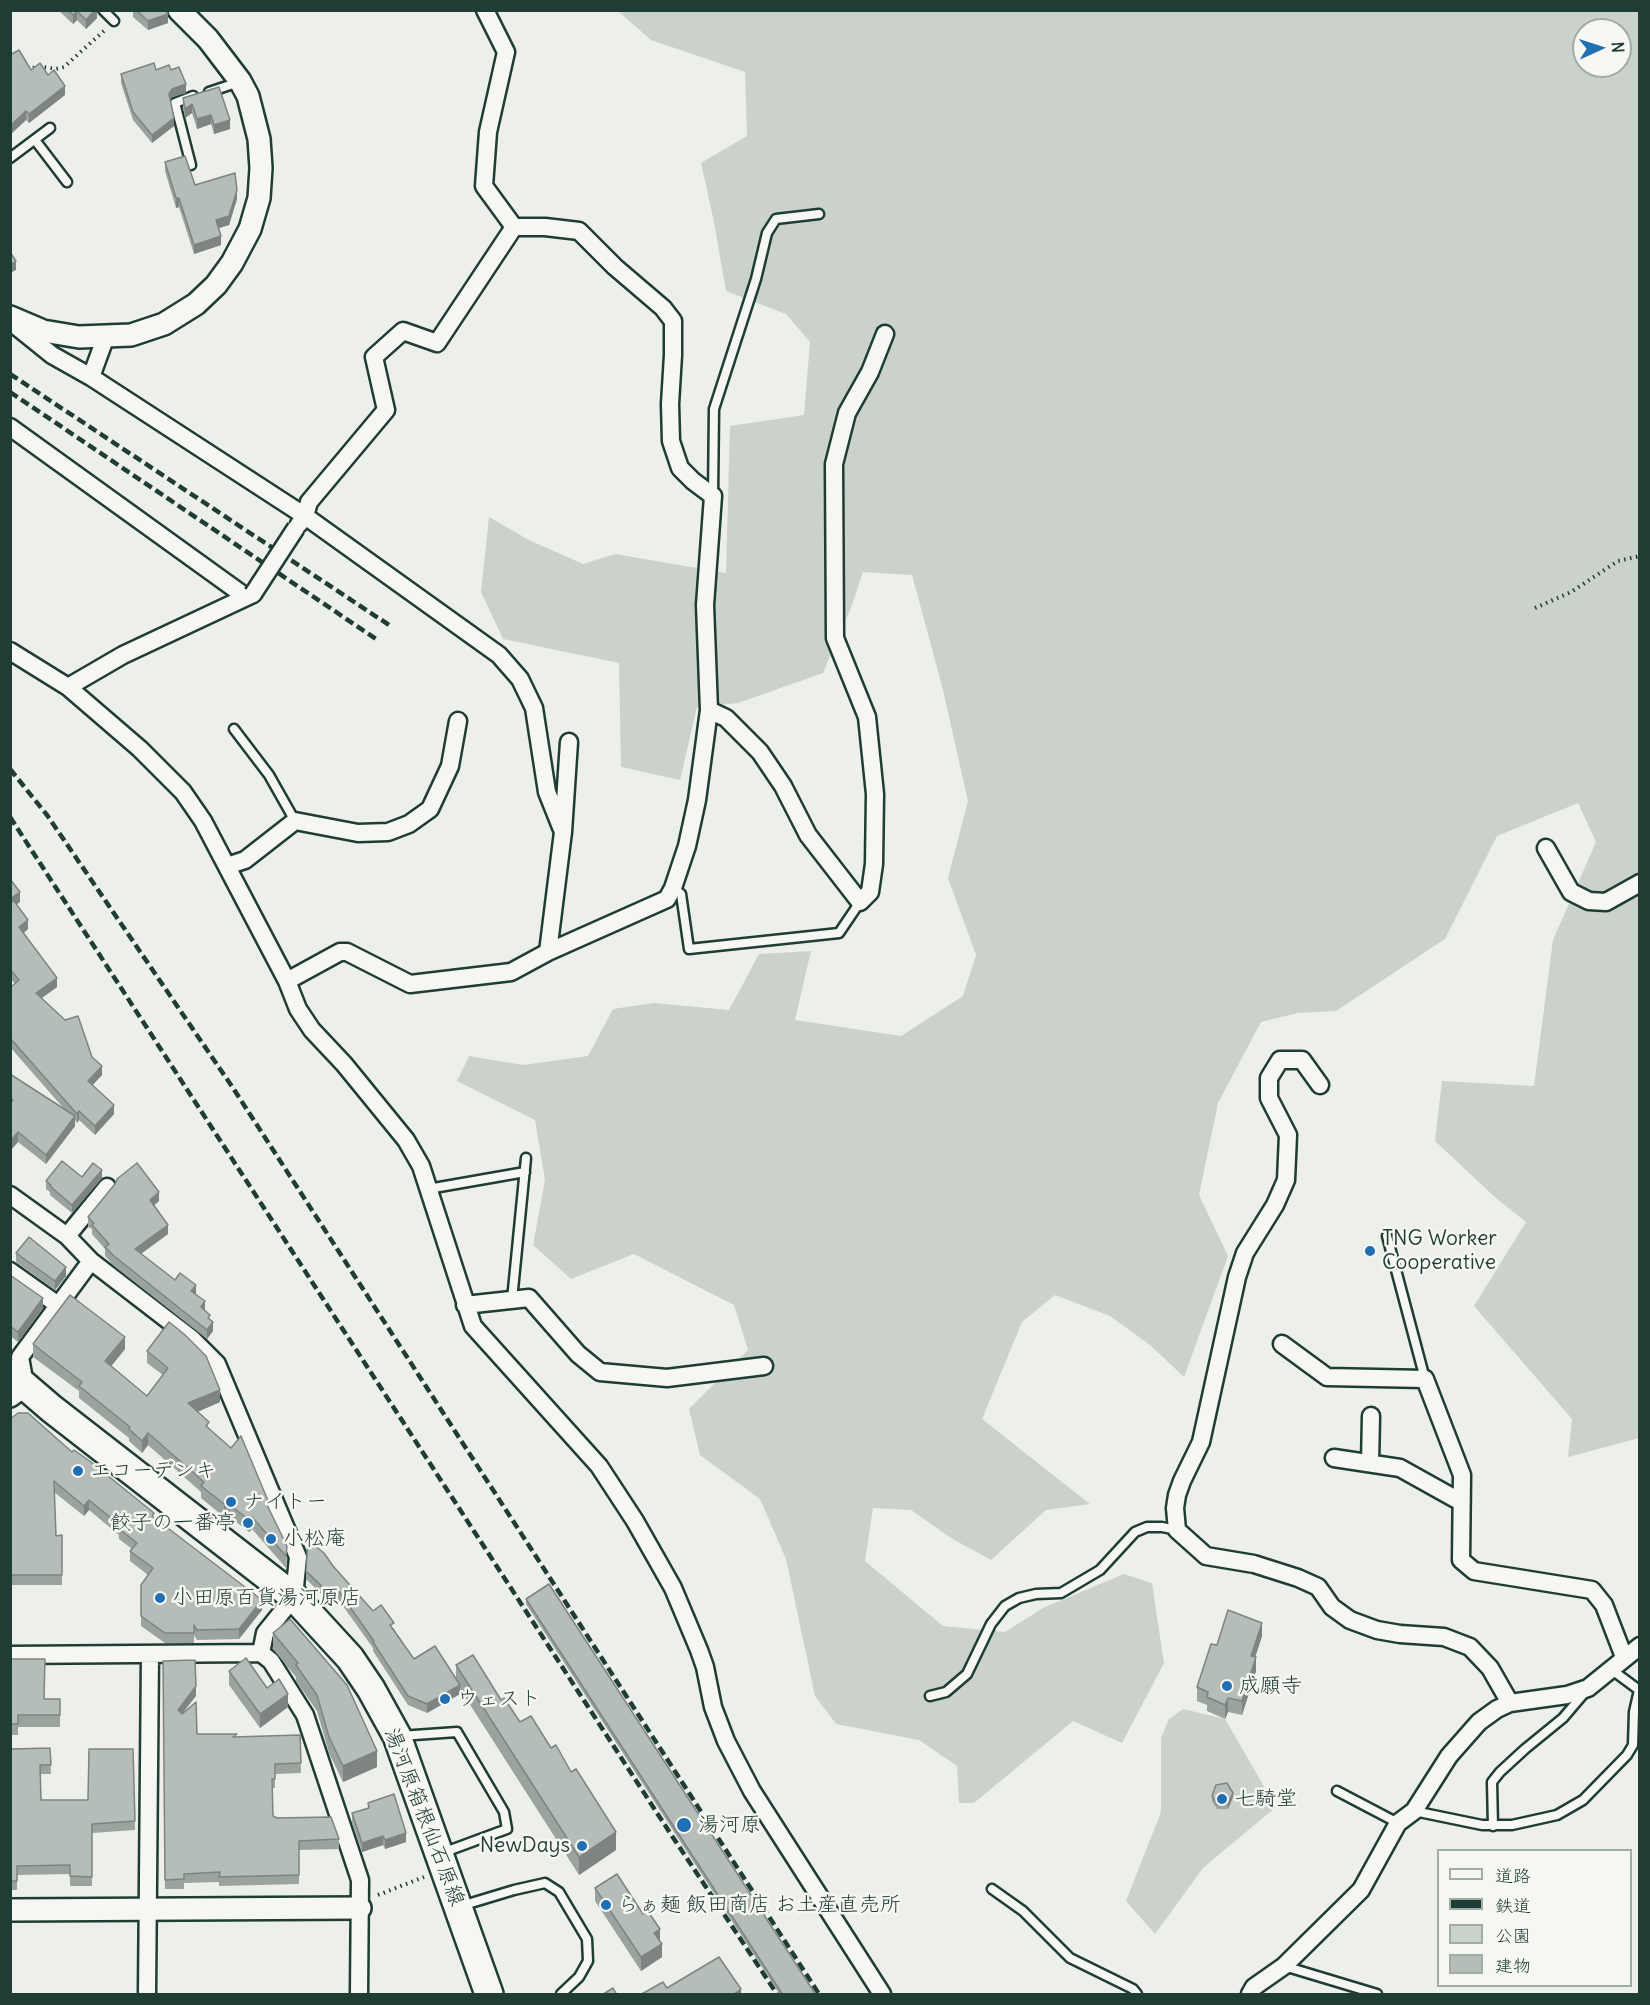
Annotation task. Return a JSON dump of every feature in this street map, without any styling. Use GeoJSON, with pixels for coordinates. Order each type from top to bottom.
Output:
{"type":"FeatureCollection","features":[{"type":"Feature","properties":{"kind":"main road","name":"湯河原箱根仙石原線"},"geometry":{"type":"LineString","coordinates":[[15,1385],[52,1408],[294,1598],[350,1658],[371,1689],[397,1736],[434,1865],[458,1907],[489,1995]]}},
{"type":"Feature","properties":{"kind":"street"},"geometry":{"type":"LineString","coordinates":[[10,317],[43,331],[79,337],[131,335],[164,324],[196,304],[216,285],[232,263],[250,229],[259,198],[261,168],[259,139],[248,96],[240,81],[208,39],[179,10]]}},
{"type":"Feature","properties":{"kind":"street"},"geometry":{"type":"LineString","coordinates":[[485,10],[506,52],[488,132],[484,186],[514,227]]}},
{"type":"Feature","properties":{"kind":"street"},"geometry":{"type":"LineString","coordinates":[[287,981],[340,952],[347,952],[410,984],[511,972],[548,952],[667,899],[674,888],[687,846],[697,800],[709,710],[705,604],[713,496],[693,482],[680,468],[671,441],[673,321],[663,308],[615,267],[579,231],[545,227],[514,227]]}},
{"type":"Feature","properties":{"kind":"street"},"geometry":{"type":"LineString","coordinates":[[68,687],[123,655],[250,596],[301,522],[309,502],[386,410],[374,357],[403,331],[436,344],[514,227]]}},
{"type":"Feature","properties":{"kind":"street"},"geometry":{"type":"LineString","coordinates":[[10,322],[52,355],[91,377],[499,655],[520,679],[534,708],[547,792],[563,832]]}},
{"type":"Feature","properties":{"kind":"street"},"geometry":{"type":"LineString","coordinates":[[709,710],[726,718],[760,752],[783,786],[808,836],[860,902],[870,892],[874,864],[875,794],[867,717],[835,638],[834,464],[847,413],[870,372],[885,334]]}},
{"type":"Feature","properties":{"kind":"street"},"geometry":{"type":"LineString","coordinates":[[91,377],[106,336]]}},
{"type":"Feature","properties":{"kind":"street"},"geometry":{"type":"LineString","coordinates":[[10,428],[250,596]]}},
{"type":"Feature","properties":{"kind":"street"},"geometry":{"type":"LineString","coordinates":[[10,651],[68,687],[140,750],[183,792],[203,821],[287,981],[298,1009],[312,1030],[344,1064],[406,1140],[421,1166],[473,1326],[599,1466],[673,1588],[705,1667],[713,1707],[726,1741],[752,1791],[882,1995]]}},
{"type":"Feature","properties":{"kind":"street"},"geometry":{"type":"LineString","coordinates":[[227,866],[245,860],[295,821],[358,833],[388,832],[409,825],[430,809],[450,766],[458,721]]}},
{"type":"Feature","properties":{"kind":"street"},"geometry":{"type":"LineString","coordinates":[[548,952],[563,832],[569,742]]}},
{"type":"Feature","properties":{"kind":"street"},"geometry":{"type":"LineString","coordinates":[[1546,848],[1571,892],[1589,901],[1605,902],[1640,883]]}},
{"type":"Feature","properties":{"kind":"street"},"geometry":{"type":"LineString","coordinates":[[1320,1086],[1302,1060],[1280,1060],[1269,1078],[1269,1098],[1288,1135],[1286,1180],[1275,1205],[1245,1253],[1237,1276],[1201,1442],[1177,1495],[1175,1508],[1177,1530],[1206,1556],[1254,1564],[1318,1587],[1332,1607],[1350,1620],[1377,1630],[1400,1635],[1444,1637],[1470,1647],[1490,1668],[1510,1703]]}},
{"type":"Feature","properties":{"kind":"street"},"geometry":{"type":"LineString","coordinates":[[67,1236],[107,1187]]}},
{"type":"Feature","properties":{"kind":"street"},"geometry":{"type":"LineString","coordinates":[[10,1195],[67,1236],[91,1261],[191,1338],[218,1364],[298,1557],[294,1598],[265,1633],[261,1653]]}},
{"type":"Feature","properties":{"kind":"street"},"geometry":{"type":"LineString","coordinates":[[15,1385],[20,1357],[91,1261]]}},
{"type":"Feature","properties":{"kind":"street"},"geometry":{"type":"LineString","coordinates":[[10,1270],[58,1305]]}},
{"type":"Feature","properties":{"kind":"street"},"geometry":{"type":"LineString","coordinates":[[465,1305],[529,1298],[578,1354],[600,1372],[667,1378],[764,1366]]}},
{"type":"Feature","properties":{"kind":"street"},"geometry":{"type":"LineString","coordinates":[[1282,1344],[1327,1377],[1425,1379],[1462,1475],[1461,1560],[1474,1571],[1592,1590],[1604,1605],[1624,1657]]}},
{"type":"Feature","properties":{"kind":"street"},"geometry":{"type":"LineString","coordinates":[[1370,1463],[1371,1416]]}},
{"type":"Feature","properties":{"kind":"street"},"geometry":{"type":"LineString","coordinates":[[1334,1458],[1400,1468],[1461,1502]]}},
{"type":"Feature","properties":{"kind":"street"},"geometry":{"type":"LineString","coordinates":[[1250,1995],[1254,1987],[1284,1966],[1361,1890],[1398,1823],[1414,1811],[1449,1756],[1479,1722],[1510,1703],[1568,1695],[1588,1688],[1612,1671],[1624,1657],[1640,1646]]}},
{"type":"Feature","properties":{"kind":"street"},"geometry":{"type":"LineString","coordinates":[[10,1655],[261,1653],[271,1661],[305,1715],[360,1880],[359,1995]]}},
{"type":"Feature","properties":{"kind":"street"},"geometry":{"type":"LineString","coordinates":[[147,1995],[150,1654]]}},
{"type":"Feature","properties":{"kind":"street"},"geometry":{"type":"LineString","coordinates":[[10,1911],[360,1908]]}},
{"type":"Feature","properties":{"kind":"lane"},"geometry":{"type":"LineString","coordinates":[[103,10],[114,21]]}},
{"type":"Feature","properties":{"kind":"lane"},"geometry":{"type":"LineString","coordinates":[[191,165],[175,103],[240,81]]}},
{"type":"Feature","properties":{"kind":"lane"},"geometry":{"type":"LineString","coordinates":[[10,158],[50,128]]}},
{"type":"Feature","properties":{"kind":"lane"},"geometry":{"type":"LineString","coordinates":[[35,140],[67,182]]}},
{"type":"Feature","properties":{"kind":"lane"},"geometry":{"type":"LineString","coordinates":[[713,496],[714,409],[756,279],[767,233],[776,219],[819,214]]}},
{"type":"Feature","properties":{"kind":"lane"},"geometry":{"type":"LineString","coordinates":[[234,729],[269,775],[295,821]]}},
{"type":"Feature","properties":{"kind":"lane"},"geometry":{"type":"LineString","coordinates":[[674,888],[681,894],[689,949],[839,933],[860,902]]}},
{"type":"Feature","properties":{"kind":"lane"},"geometry":{"type":"LineString","coordinates":[[512,1300],[526,1158]]}},
{"type":"Feature","properties":{"kind":"lane"},"geometry":{"type":"LineString","coordinates":[[428,1189],[525,1172]]}},
{"type":"Feature","properties":{"kind":"lane"},"geometry":{"type":"LineString","coordinates":[[1387,1236],[1425,1379]]}},
{"type":"Feature","properties":{"kind":"lane"},"geometry":{"type":"LineString","coordinates":[[930,1696],[946,1692],[967,1674],[991,1624],[1005,1606],[1019,1598],[1036,1594],[1060,1593],[1100,1570],[1135,1532],[1147,1527],[1177,1530]]}},
{"type":"Feature","properties":{"kind":"lane"},"geometry":{"type":"LineString","coordinates":[[1414,1811],[1493,1826],[1512,1825],[1557,1815],[1583,1800],[1627,1755],[1634,1737],[1634,1712],[1639,1690],[1612,1671]]}},
{"type":"Feature","properties":{"kind":"lane"},"geometry":{"type":"LineString","coordinates":[[1493,1826],[1492,1782],[1525,1749],[1563,1718],[1588,1688]]}},
{"type":"Feature","properties":{"kind":"lane"},"geometry":{"type":"LineString","coordinates":[[397,1736],[457,1732],[504,1812],[507,1829],[434,1865]]}},
{"type":"Feature","properties":{"kind":"lane"},"geometry":{"type":"LineString","coordinates":[[1337,1791],[1398,1823]]}},
{"type":"Feature","properties":{"kind":"lane"},"geometry":{"type":"LineString","coordinates":[[458,1907],[545,1883],[559,1892],[587,1939],[588,1961],[579,1977],[561,1995]]}},
{"type":"Feature","properties":{"kind":"lane"},"geometry":{"type":"LineString","coordinates":[[992,1889],[1023,1911],[1070,1958],[1133,1989],[1137,1995]]}},
{"type":"Feature","properties":{"kind":"lane"},"geometry":{"type":"LineString","coordinates":[[1284,1966],[1377,1994]]}},
{"type":"Feature","properties":{"kind":"path"},"geometry":{"type":"LineString","coordinates":[[19,76],[36,66],[56,69],[64,67],[114,21]]}},
{"type":"Feature","properties":{"kind":"path"},"geometry":{"type":"LineString","coordinates":[[1535,608],[1571,592],[1618,561],[1640,556]]}},
{"type":"Feature","properties":{"kind":"path"},"geometry":{"type":"LineString","coordinates":[[360,1908],[372,1898],[434,1865]]}},
{"type":"Feature","properties":{"kind":"green space"},"geometry":{"type":"Polygon","coordinates":[[[618,11],[1639,11],[1639,1438],[1568,1457],[1572,1419],[1474,1306],[1526,1222],[1497,1199],[1435,1141],[1442,1081],[1534,1086],[1553,940],[1596,842],[1578,803],[1497,836],[1445,939],[1336,1011],[1298,1013],[1261,1022],[1218,1103],[1199,1195],[1228,1256],[1184,1377],[1150,1345],[1110,1316],[1055,1295],[1022,1322],[982,1419],[1090,1504],[1046,1510],[991,1560],[951,1538],[911,1510],[873,1508],[865,1561],[943,1626],[1005,1632],[1043,1608],[1124,1574],[1152,1583],[1164,1663],[1122,1743],[1073,1721],[974,1803],[959,1803],[957,1766],[919,1740],[836,1724],[815,1696],[786,1559],[760,1499],[700,1455],[689,1409],[748,1350],[734,1305],[634,1254],[571,1279],[533,1245],[545,1180],[535,1120],[457,1081],[469,1056],[523,1065],[588,1056],[613,1009],[654,1003],[729,1010],[759,954],[811,951],[795,1020],[901,1036],[963,996],[976,955],[948,878],[968,801],[942,686],[912,575],[863,572],[852,605],[823,673],[738,703],[697,707],[680,780],[621,767],[619,663],[503,639],[481,592],[489,517],[529,540],[583,564],[615,554],[726,573],[730,426],[804,415],[810,342],[786,314],[726,291],[701,163],[747,136],[745,72],[651,40],[618,11]]]}},
{"type":"Feature","properties":{"kind":"green space"},"geometry":{"type":"Polygon","coordinates":[[[1183,1709],[1225,1719],[1276,1807],[1203,1868],[1155,1934],[1126,1901],[1161,1812],[1161,1738],[1169,1719],[1183,1709]]]}},
{"type":"Feature","properties":{"kind":"building"},"geometry":{"type":"Polygon","coordinates":[[[68,10],[95,10],[86,20],[77,11],[73,15],[68,10]]]}},
{"type":"Feature","properties":{"kind":"building"},"geometry":{"type":"Polygon","coordinates":[[[136,10],[165,10],[168,14],[148,21],[136,10]]]}},
{"type":"Feature","properties":{"kind":"building"},"geometry":{"type":"Polygon","coordinates":[[[19,50],[31,70],[40,63],[48,75],[54,70],[65,86],[29,114],[26,111],[10,126],[10,55],[19,50]]]}},
{"type":"Feature","properties":{"kind":"building"},"geometry":{"type":"Polygon","coordinates":[[[154,63],[156,70],[169,65],[171,70],[179,67],[186,84],[172,89],[169,94],[174,118],[152,135],[133,112],[121,74],[154,63]]]}},
{"type":"Feature","properties":{"kind":"building"},"geometry":{"type":"Polygon","coordinates":[[[219,87],[230,120],[214,125],[211,115],[197,119],[192,104],[185,109],[183,98],[219,87]]]}},
{"type":"Feature","properties":{"kind":"building"},"geometry":{"type":"Polygon","coordinates":[[[185,156],[195,185],[235,173],[237,190],[229,216],[216,220],[221,236],[194,245],[165,162],[185,156]]]}},
{"type":"Feature","properties":{"kind":"building"},"geometry":{"type":"Polygon","coordinates":[[[10,252],[16,261],[10,265],[10,252]]]}},
{"type":"Feature","properties":{"kind":"building"},"geometry":{"type":"Polygon","coordinates":[[[10,879],[20,892],[10,899],[10,879]]]}},
{"type":"Feature","properties":{"kind":"building"},"geometry":{"type":"Polygon","coordinates":[[[14,901],[28,920],[19,927],[57,978],[36,993],[65,1020],[78,1016],[92,1057],[102,1066],[88,1081],[114,1105],[95,1126],[79,1111],[77,1114],[10,1038],[10,988],[19,980],[10,969],[10,903],[14,901]]]}},
{"type":"Feature","properties":{"kind":"building"},"geometry":{"type":"Polygon","coordinates":[[[10,1074],[75,1116],[46,1155],[18,1132],[10,1142],[10,1104],[13,1100],[10,1098],[10,1074]]]}},
{"type":"Feature","properties":{"kind":"building"},"geometry":{"type":"Polygon","coordinates":[[[62,1161],[82,1177],[93,1163],[102,1170],[72,1205],[46,1181],[62,1161]]]}},
{"type":"Feature","properties":{"kind":"building"},"geometry":{"type":"Polygon","coordinates":[[[137,1163],[159,1192],[150,1200],[168,1225],[135,1249],[175,1280],[180,1273],[196,1285],[191,1291],[205,1301],[201,1307],[210,1315],[208,1318],[213,1322],[207,1330],[114,1256],[105,1247],[109,1244],[88,1217],[117,1179],[137,1163]]]}},
{"type":"Feature","properties":{"kind":"building"},"geometry":{"type":"Polygon","coordinates":[[[29,1237],[66,1267],[55,1281],[16,1253],[29,1237]]]}},
{"type":"Feature","properties":{"kind":"building"},"geometry":{"type":"Polygon","coordinates":[[[10,1275],[43,1298],[18,1332],[10,1326],[10,1275]]]}},
{"type":"Feature","properties":{"kind":"building"},"geometry":{"type":"Polygon","coordinates":[[[70,1295],[125,1337],[105,1361],[147,1396],[168,1368],[147,1351],[169,1322],[206,1356],[220,1390],[188,1403],[209,1422],[206,1426],[231,1448],[241,1436],[269,1503],[267,1505],[287,1546],[286,1556],[252,1517],[249,1520],[201,1486],[204,1482],[148,1433],[142,1441],[129,1429],[130,1427],[79,1386],[82,1382],[33,1344],[70,1295]]]}},
{"type":"Feature","properties":{"kind":"building"},"geometry":{"type":"Polygon","coordinates":[[[18,1413],[28,1413],[72,1452],[74,1450],[91,1462],[154,1513],[152,1516],[262,1600],[239,1629],[197,1630],[194,1625],[194,1633],[165,1633],[141,1616],[141,1585],[153,1568],[130,1551],[137,1543],[119,1529],[121,1526],[89,1500],[84,1506],[54,1481],[56,1536],[62,1535],[62,1575],[10,1575],[10,1419],[18,1413]]]}},
{"type":"Feature","properties":{"kind":"building"},"geometry":{"type":"Polygon","coordinates":[[[308,1540],[324,1553],[373,1611],[381,1605],[394,1623],[390,1625],[414,1659],[435,1646],[460,1685],[427,1704],[408,1696],[374,1641],[338,1590],[332,1596],[306,1571],[308,1540]]]}},
{"type":"Feature","properties":{"kind":"building"},"geometry":{"type":"Polygon","coordinates":[[[549,1584],[816,1995],[783,1995],[526,1599],[549,1584]]]}},
{"type":"Feature","properties":{"kind":"building","name":"成願寺"},"geometry":{"type":"Polygon","coordinates":[[[1228,1610],[1262,1623],[1251,1656],[1256,1657],[1242,1701],[1228,1698],[1225,1705],[1207,1697],[1208,1692],[1197,1687],[1211,1644],[1217,1645],[1228,1610]]]}},
{"type":"Feature","properties":{"kind":"building"},"geometry":{"type":"Polygon","coordinates":[[[290,1619],[347,1685],[377,1751],[343,1766],[329,1737],[317,1695],[296,1665],[298,1663],[273,1633],[290,1619]]]}},
{"type":"Feature","properties":{"kind":"building"},"geometry":{"type":"Polygon","coordinates":[[[473,1655],[501,1700],[504,1698],[520,1722],[531,1716],[551,1748],[556,1745],[571,1772],[576,1769],[616,1832],[579,1857],[456,1665],[473,1655]]]}},
{"type":"Feature","properties":{"kind":"building"},"geometry":{"type":"Polygon","coordinates":[[[246,1658],[267,1688],[279,1679],[288,1694],[260,1714],[229,1671],[246,1658]]]}},
{"type":"Feature","properties":{"kind":"building"},"geometry":{"type":"Polygon","coordinates":[[[10,1659],[45,1659],[44,1699],[60,1699],[60,1715],[18,1715],[18,1724],[10,1724],[10,1659]]]}},
{"type":"Feature","properties":{"kind":"building"},"geometry":{"type":"Polygon","coordinates":[[[195,1660],[196,1686],[178,1710],[182,1714],[196,1702],[197,1734],[237,1734],[233,1737],[300,1735],[301,1763],[275,1764],[275,1779],[272,1779],[273,1816],[277,1818],[331,1817],[339,1839],[299,1841],[299,1875],[219,1877],[220,1872],[184,1874],[184,1879],[165,1880],[163,1661],[195,1660]]]}},
{"type":"Feature","properties":{"kind":"building"},"geometry":{"type":"Polygon","coordinates":[[[50,1748],[51,1765],[40,1765],[41,1800],[88,1800],[89,1749],[133,1749],[135,1821],[92,1824],[92,1877],[70,1876],[70,1865],[17,1866],[17,1881],[10,1881],[10,1749],[50,1748]]]}},
{"type":"Feature","properties":{"kind":"building","name":"七騎堂"},"geometry":{"type":"Polygon","coordinates":[[[1227,1783],[1233,1793],[1228,1804],[1217,1804],[1212,1796],[1216,1785],[1227,1783]]]}},
{"type":"Feature","properties":{"kind":"building"},"geometry":{"type":"Polygon","coordinates":[[[394,1794],[406,1833],[385,1840],[383,1836],[362,1843],[352,1813],[369,1808],[368,1803],[394,1794]]]}},
{"type":"Feature","properties":{"kind":"building"},"geometry":{"type":"Polygon","coordinates":[[[617,1874],[643,1914],[647,1910],[660,1929],[654,1933],[662,1944],[641,1957],[595,1888],[617,1874]]]}},
{"type":"Feature","properties":{"kind":"building"},"geometry":{"type":"Polygon","coordinates":[[[719,1957],[741,1989],[733,1995],[640,1995],[663,1982],[667,1988],[719,1957]]]}},
{"type":"Feature","properties":{"kind":"building"},"geometry":{"type":"Polygon","coordinates":[[[613,1988],[617,1995],[602,1995],[613,1988]]]}},
{"type":"Feature","properties":{"kind":"railway"},"geometry":{"type":"LineString","coordinates":[[10,374],[389,625]]}},
{"type":"Feature","properties":{"kind":"railway"},"geometry":{"type":"LineString","coordinates":[[10,392],[379,641]]}},
{"type":"Feature","properties":{"kind":"railway"},"geometry":{"type":"LineString","coordinates":[[10,769],[47,815],[233,1088],[819,1994]]}},
{"type":"Feature","properties":{"kind":"railway"},"geometry":{"type":"LineString","coordinates":[[10,817],[777,1994]]}},
{"type":"Feature","properties":{"kind":"place","name":"TNG Worker Cooperative"},"geometry":{"type":"Point","coordinates":[1370,1251]}},
{"type":"Feature","properties":{"kind":"place","name":"エコーデンキ"},"geometry":{"type":"Point","coordinates":[78,1471]}},
{"type":"Feature","properties":{"kind":"place","name":"ナイトー"},"geometry":{"type":"Point","coordinates":[231,1502]}},
{"type":"Feature","properties":{"kind":"place","name":"餃子の一番亭"},"geometry":{"type":"Point","coordinates":[248,1523]}},
{"type":"Feature","properties":{"kind":"place","name":"小松庵"},"geometry":{"type":"Point","coordinates":[271,1539]}},
{"type":"Feature","properties":{"kind":"place","name":"小田原百貨湯河原店"},"geometry":{"type":"Point","coordinates":[160,1598]}},
{"type":"Feature","properties":{"kind":"place","name":"成願寺"},"geometry":{"type":"Point","coordinates":[1227,1686]}},
{"type":"Feature","properties":{"kind":"place","name":"ウェスト"},"geometry":{"type":"Point","coordinates":[445,1699]}},
{"type":"Feature","properties":{"kind":"place","name":"七騎堂"},"geometry":{"type":"Point","coordinates":[1222,1799]}},
{"type":"Feature","properties":{"kind":"place","name":"湯河原"},"geometry":{"type":"Point","coordinates":[684,1825]}},
{"type":"Feature","properties":{"kind":"place","name":"NewDays"},"geometry":{"type":"Point","coordinates":[582,1846]}},
{"type":"Feature","properties":{"kind":"place","name":"らぁ麺 飯田商店 お土産直売所"},"geometry":{"type":"Point","coordinates":[606,1905]}}]}
